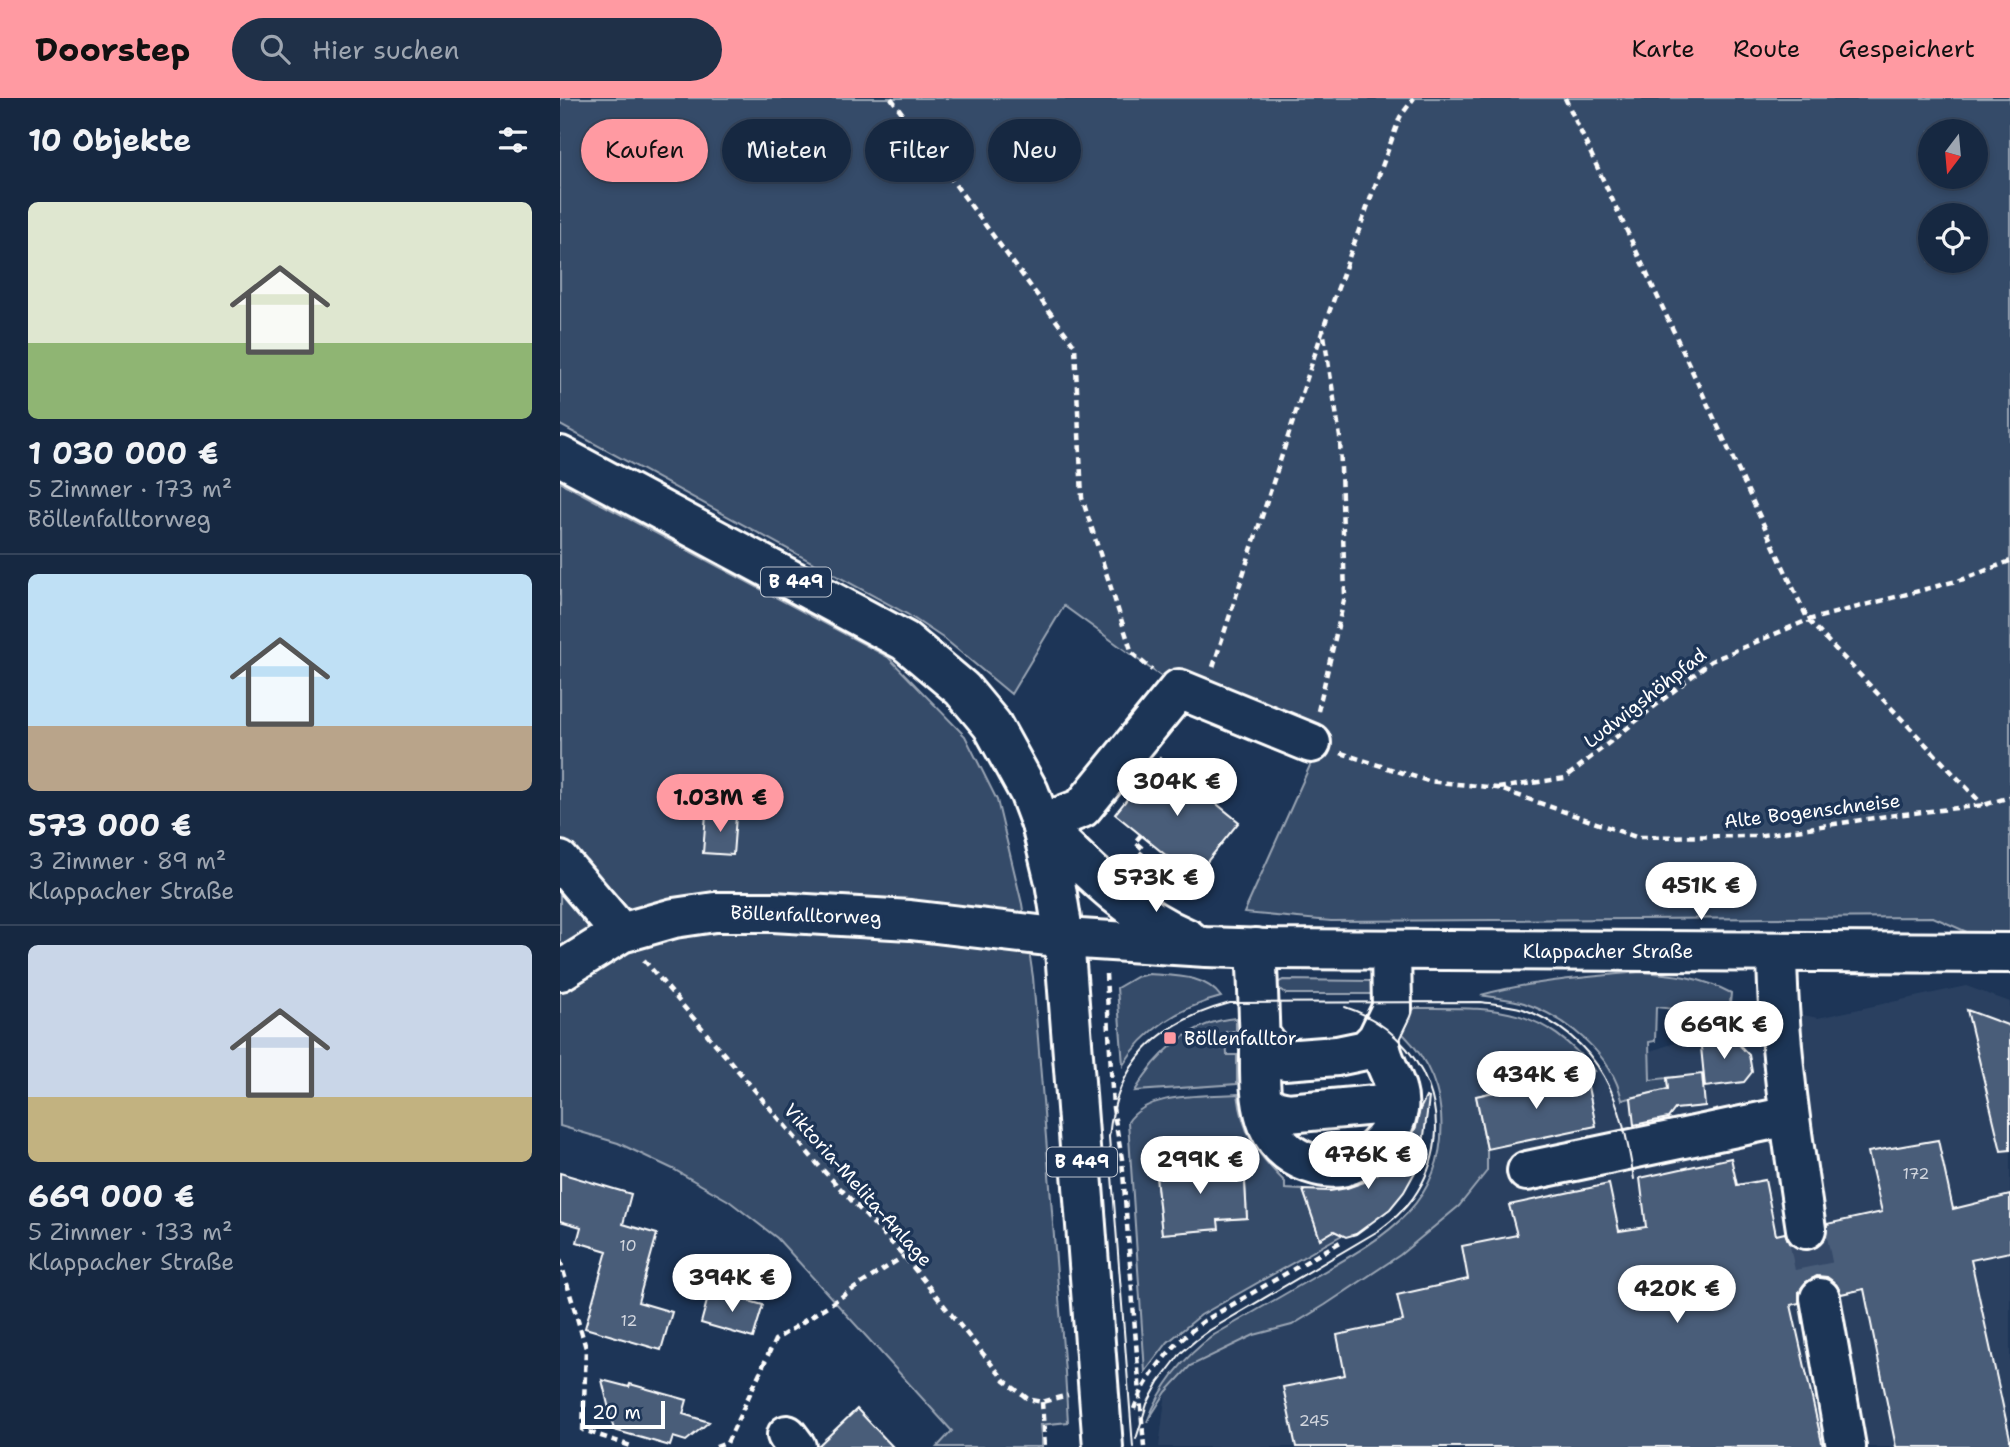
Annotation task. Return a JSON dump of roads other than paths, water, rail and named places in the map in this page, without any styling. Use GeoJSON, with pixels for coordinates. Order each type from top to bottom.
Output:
{"type":"FeatureCollection","features":[{"type":"Feature","properties":{"kind":"main road","name":"B 449"},"geometry":{"type":"LineString","coordinates":[[560,456],[905,641],[962,689],[992,725],[1029,792],[1041,824],[1064,937],[1103,1447]]}},
{"type":"Feature","properties":{"kind":"main road"},"geometry":{"type":"LineString","coordinates":[[1041,824],[1082,808],[1191,693],[1311,743]]}},
{"type":"Feature","properties":{"kind":"main road","name":"Klappacher Straße"},"geometry":{"type":"LineString","coordinates":[[1041,824],[1101,882],[1144,917],[1206,947]]}},
{"type":"Feature","properties":{"kind":"main road"},"geometry":{"type":"LineString","coordinates":[[560,861],[621,933]]}},
{"type":"Feature","properties":{"kind":"main road","name":"Böllenfalltorweg"},"geometry":{"type":"LineString","coordinates":[[560,971],[621,933],[674,918],[715,912],[772,912],[910,920],[1064,937]]}},
{"type":"Feature","properties":{"kind":"main road","name":"Klappacher Straße"},"geometry":{"type":"LineString","coordinates":[[1064,937],[1256,948],[2010,953]]}},
{"type":"Feature","properties":{"kind":"main road"},"geometry":{"type":"LineString","coordinates":[[1256,948],[1264,1085],[1284,1149],[1297,1159],[1337,1169],[1365,1158],[1389,1134],[1391,950]]}},
{"type":"Feature","properties":{"kind":"main road"},"geometry":{"type":"LineString","coordinates":[[1777,952],[1778,1010],[1789,1116],[1806,1229]]}},
{"type":"Feature","properties":{"kind":"main road"},"geometry":{"type":"LineString","coordinates":[[1374,1044],[1388,1077],[1391,1099],[1376,1105],[1288,1113],[1275,1111],[1264,1085],[1278,1057],[1289,1060],[1337,1056],[1366,1050],[1374,1044]]}},
{"type":"Feature","properties":{"kind":"main road"},"geometry":{"type":"LineString","coordinates":[[1527,1171],[1789,1116]]}},
{"type":"Feature","properties":{"kind":"main road"},"geometry":{"type":"LineString","coordinates":[[1820,1298],[1846,1447]]}},
{"type":"Feature","properties":{"kind":"tunnel"},"geometry":{"type":"LineString","coordinates":[[1806,1229],[1820,1298]]}},
{"type":"Feature","properties":{"kind":"tram line"},"geometry":{"type":"LineString","coordinates":[[1133,1447],[1109,1137],[1113,1110],[1132,1067],[1162,1034],[1182,1021],[1230,1003],[1481,1002],[1523,1009],[1550,1022],[1572,1037],[1604,1076],[1623,1124],[1634,1179]]}},
{"type":"Feature","properties":{"kind":"tram line"},"geometry":{"type":"LineString","coordinates":[[1136,1439],[1147,1404],[1159,1382],[1181,1353],[1210,1330],[1378,1231],[1409,1203],[1428,1170],[1435,1141],[1435,1113],[1428,1085],[1415,1060],[1397,1038],[1373,1020],[1345,1007]]}},
{"type":"Feature","properties":{"kind":"place","name":"Böllenfalltor"},"geometry":{"type":"Point","coordinates":[1170,1038]}}]}
